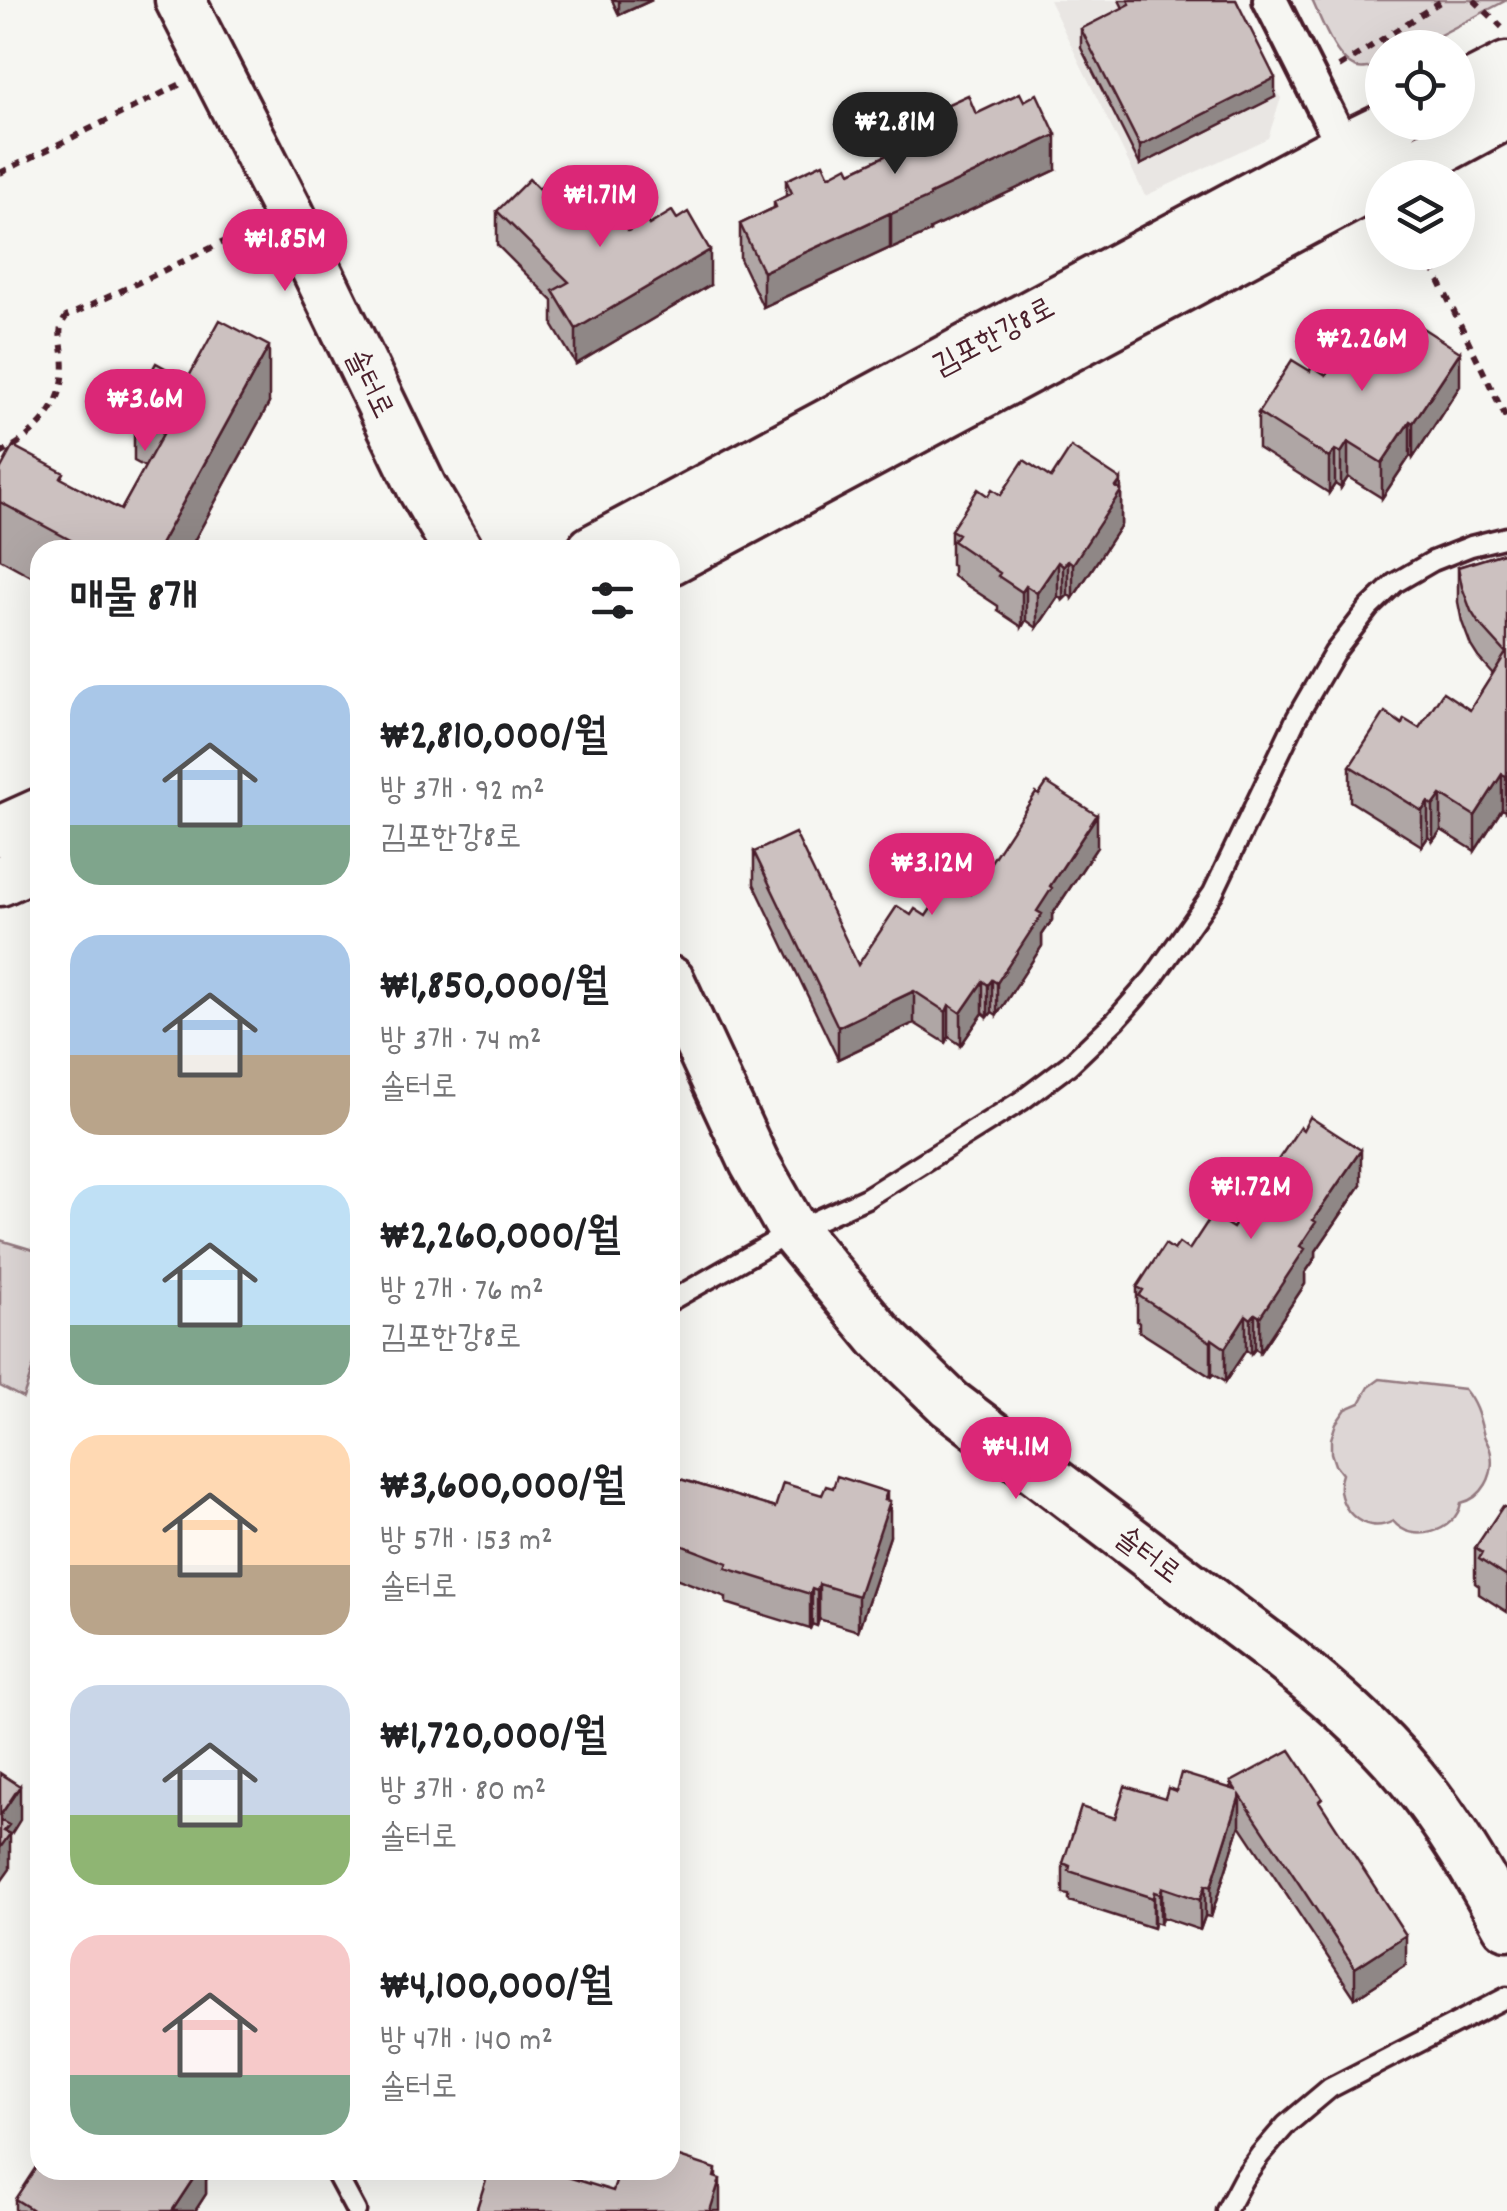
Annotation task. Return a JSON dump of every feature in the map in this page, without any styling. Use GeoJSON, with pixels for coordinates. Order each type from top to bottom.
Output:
{"type":"FeatureCollection","features":[{"type":"Feature","properties":{"kind":"street","name":"솔터로"},"geometry":{"type":"LineString","coordinates":[[180,0],[288,211],[422,488],[452,540]]}},
{"type":"Feature","properties":{"kind":"street","name":"솔터로"},"geometry":{"type":"LineString","coordinates":[[213,0],[453,487],[470,540]]}},
{"type":"Feature","properties":{"kind":"street"},"geometry":{"type":"LineString","coordinates":[[1270,0],[1344,148],[1365,170]]}},
{"type":"Feature","properties":{"kind":"street","name":"김포한강8로"},"geometry":{"type":"LineString","coordinates":[[1405,160],[1487,89]]}},
{"type":"Feature","properties":{"kind":"street","name":"김포한강8로"},"geometry":{"type":"LineString","coordinates":[[611,540],[1365,138]]}},
{"type":"Feature","properties":{"kind":"street","name":"김포한강8로"},"geometry":{"type":"LineString","coordinates":[[680,555],[1365,190]]}},
{"type":"Feature","properties":{"kind":"street"},"geometry":{"type":"LineString","coordinates":[[0,832],[30,818]]}},
{"type":"Feature","properties":{"kind":"street"},"geometry":{"type":"LineString","coordinates":[[0,881],[30,868]]}},
{"type":"Feature","properties":{"kind":"street","name":"솔터로"},"geometry":{"type":"LineString","coordinates":[[680,1003],[754,1162],[794,1231],[881,1337],[950,1404],[1334,1698],[1412,1778],[1507,1925]]}},
{"type":"Feature","properties":{"kind":"lane"},"geometry":{"type":"LineString","coordinates":[[680,1295],[794,1231],[866,1198],[1021,1101],[1069,1065],[1153,978],[1213,893],[1297,717],[1334,654],[1369,608],[1396,582],[1433,561],[1507,537]]}},
{"type":"Feature","properties":{"kind":"lane"},"geometry":{"type":"LineString","coordinates":[[1226,2211],[1260,2155],[1330,2088],[1507,1996]]}},
{"type":"Feature","properties":{"kind":"lane"},"geometry":{"type":"LineString","coordinates":[[339,2180],[356,2211]]}},
{"type":"Feature","properties":{"kind":"path"},"geometry":{"type":"LineString","coordinates":[[1339,68],[1443,0]]}},
{"type":"Feature","properties":{"kind":"path"},"geometry":{"type":"LineString","coordinates":[[1474,0],[1507,31]]}},
{"type":"Feature","properties":{"kind":"path"},"geometry":{"type":"LineString","coordinates":[[0,174],[214,68]]}},
{"type":"Feature","properties":{"kind":"path"},"geometry":{"type":"LineString","coordinates":[[0,454],[28,437],[52,412],[63,376],[59,334],[66,318],[288,211]]}},
{"type":"Feature","properties":{"kind":"path"},"geometry":{"type":"LineString","coordinates":[[1434,270],[1507,420]]}},
{"type":"Feature","properties":{"kind":"shaded area"},"geometry":{"type":"Polygon","coordinates":[[[1049,0],[1233,0],[1281,98],[1268,138],[1145,196],[1049,0]]]}},
{"type":"Feature","properties":{"kind":"shaded area"},"geometry":{"type":"Polygon","coordinates":[[[1312,0],[1507,0],[1450,30],[1365,30],[1364,69],[1343,58],[1312,0]]]}},
{"type":"Feature","properties":{"kind":"shaded area"},"geometry":{"type":"Polygon","coordinates":[[[0,1240],[30,1249],[30,1377],[23,1398],[0,1386],[0,1240]]]}},
{"type":"Feature","properties":{"kind":"shaded area"},"geometry":{"type":"Polygon","coordinates":[[[1380,1379],[1464,1389],[1478,1414],[1491,1454],[1489,1477],[1476,1496],[1461,1503],[1451,1521],[1432,1532],[1411,1532],[1393,1521],[1382,1525],[1361,1522],[1345,1507],[1341,1496],[1342,1474],[1331,1453],[1336,1423],[1380,1379]]]}},
{"type":"Feature","properties":{"kind":"building"},"geometry":{"type":"Polygon","coordinates":[[[1128,0],[1236,0],[1275,78],[1140,146],[1081,29],[1130,4],[1128,0]]]}},
{"type":"Feature","properties":{"kind":"building"},"geometry":{"type":"Polygon","coordinates":[[[1020,93],[1024,101],[1037,94],[1056,135],[763,272],[740,224],[776,207],[774,202],[792,193],[786,180],[823,163],[829,176],[848,166],[851,172],[921,139],[918,134],[937,126],[931,112],[968,95],[976,114],[1020,93]]]}},
{"type":"Feature","properties":{"kind":"building"},"geometry":{"type":"Polygon","coordinates":[[[529,179],[539,189],[545,183],[564,203],[568,198],[593,223],[615,210],[628,231],[646,220],[649,225],[672,211],[677,219],[688,212],[710,250],[576,329],[553,291],[569,282],[497,211],[529,179]]]}},
{"type":"Feature","properties":{"kind":"building"},"geometry":{"type":"Polygon","coordinates":[[[1407,318],[1460,352],[1382,463],[1348,442],[1341,453],[1335,450],[1329,458],[1258,413],[1292,360],[1326,375],[1350,339],[1377,357],[1407,318]]]}},
{"type":"Feature","properties":{"kind":"building"},"geometry":{"type":"Polygon","coordinates":[[[220,320],[269,346],[162,540],[70,540],[0,502],[0,470],[13,446],[64,473],[61,478],[121,510],[169,423],[134,404],[156,363],[187,380],[220,320]]]}},
{"type":"Feature","properties":{"kind":"building"},"geometry":{"type":"Polygon","coordinates":[[[1071,447],[1121,480],[1116,487],[1121,491],[1073,564],[1068,560],[1063,566],[1058,562],[1037,593],[1026,586],[1022,592],[953,541],[958,534],[951,530],[978,489],[988,496],[992,489],[1001,495],[1024,460],[1051,478],[1071,447]]]}},
{"type":"Feature","properties":{"kind":"building"},"geometry":{"type":"Polygon","coordinates":[[[1507,552],[1507,775],[1502,774],[1475,816],[1441,795],[1433,806],[1428,802],[1422,811],[1350,766],[1385,712],[1402,724],[1404,719],[1419,728],[1443,692],[1470,710],[1506,653],[1471,611],[1458,567],[1507,552]]]}},
{"type":"Feature","properties":{"kind":"building"},"geometry":{"type":"Polygon","coordinates":[[[1047,783],[1097,815],[1050,886],[1037,911],[1042,914],[997,983],[992,980],[988,985],[983,981],[961,1013],[949,1005],[946,1012],[914,991],[838,1027],[754,852],[795,833],[858,965],[897,906],[911,915],[915,909],[926,916],[950,880],[970,894],[1036,793],[1039,795],[1047,783]]]}},
{"type":"Feature","properties":{"kind":"building"},"geometry":{"type":"Polygon","coordinates":[[[1310,1117],[1361,1150],[1313,1220],[1316,1222],[1300,1246],[1305,1249],[1260,1317],[1255,1314],[1251,1319],[1246,1315],[1225,1348],[1139,1296],[1143,1290],[1137,1287],[1165,1244],[1174,1250],[1179,1243],[1189,1250],[1212,1215],[1233,1228],[1310,1117]]]}},
{"type":"Feature","properties":{"kind":"building"},"geometry":{"type":"Polygon","coordinates":[[[837,1476],[887,1492],[884,1500],[890,1501],[858,1596],[819,1584],[817,1591],[812,1589],[810,1594],[726,1568],[728,1563],[680,1545],[680,1479],[775,1508],[783,1483],[822,1495],[826,1486],[833,1488],[837,1476]]]}},
{"type":"Feature","properties":{"kind":"building"},"geometry":{"type":"Polygon","coordinates":[[[1503,1506],[1507,1508],[1507,1577],[1479,1559],[1482,1553],[1475,1548],[1503,1506]]]}},
{"type":"Feature","properties":{"kind":"building"},"geometry":{"type":"Polygon","coordinates":[[[1290,1750],[1406,1935],[1355,1968],[1240,1795],[1211,1887],[1205,1885],[1200,1900],[1162,1887],[1160,1894],[1154,1892],[1153,1898],[1069,1871],[1070,1866],[1063,1863],[1081,1807],[1115,1818],[1125,1786],[1165,1798],[1168,1788],[1176,1791],[1181,1773],[1236,1790],[1231,1782],[1290,1750]]]}},
{"type":"Feature","properties":{"kind":"building"},"geometry":{"type":"Polygon","coordinates":[[[0,1773],[20,1786],[0,1816],[0,1773]]]}},
{"type":"Feature","properties":{"kind":"building"},"geometry":{"type":"Polygon","coordinates":[[[0,1820],[9,1825],[4,1831],[10,1834],[0,1848],[0,1820]]]}},
{"type":"Feature","properties":{"kind":"building"},"geometry":{"type":"Polygon","coordinates":[[[680,2157],[716,2169],[714,2177],[720,2179],[710,2211],[476,2211],[486,2180],[577,2180],[613,2191],[617,2180],[680,2180],[680,2157]]]}},
{"type":"Feature","properties":{"kind":"building"},"geometry":{"type":"Polygon","coordinates":[[[30,2176],[30,2180],[192,2180],[172,2211],[29,2211],[15,2199],[30,2176]]]}}]}
